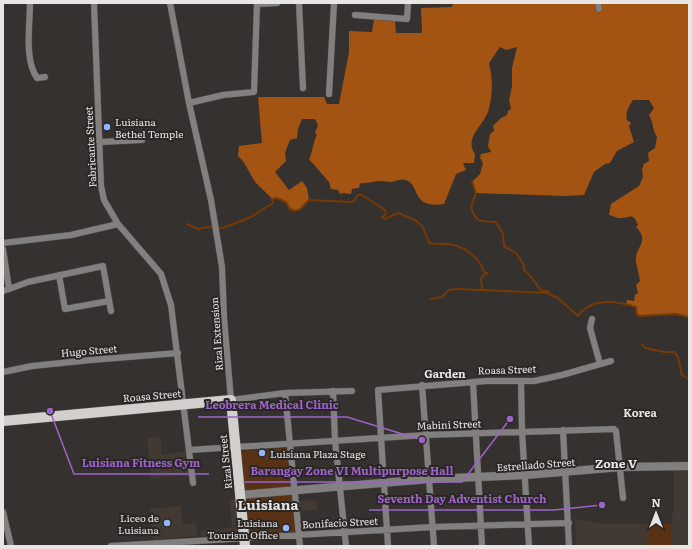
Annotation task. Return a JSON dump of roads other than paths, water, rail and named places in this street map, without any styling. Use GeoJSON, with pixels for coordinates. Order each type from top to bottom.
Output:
{"type":"FeatureCollection","features":[{"type":"Feature","properties":{"kind":"main road","name":"Roasa Street"},"geometry":{"type":"LineString","coordinates":[[3,421],[231,400]]}},
{"type":"Feature","properties":{"kind":"main road","name":"Rizal Street"},"geometry":{"type":"LineString","coordinates":[[231,400],[245,542]]}},
{"type":"Feature","properties":{"kind":"street"},"geometry":{"type":"LineString","coordinates":[[30,3],[30,57],[32,70],[37,78],[46,78]]}},
{"type":"Feature","properties":{"kind":"street","name":"Fabricante Street"},"geometry":{"type":"LineString","coordinates":[[94,3],[101,186],[104,200],[118,224],[161,274],[171,305],[193,483]]}},
{"type":"Feature","properties":{"kind":"street"},"geometry":{"type":"LineString","coordinates":[[170,3],[189,103],[223,95],[254,92],[257,4],[277,3]]}},
{"type":"Feature","properties":{"kind":"street"},"geometry":{"type":"LineString","coordinates":[[299,3],[303,88]]}},
{"type":"Feature","properties":{"kind":"street"},"geometry":{"type":"LineString","coordinates":[[329,94],[334,3]]}},
{"type":"Feature","properties":{"kind":"street"},"geometry":{"type":"LineString","coordinates":[[355,15],[407,19],[408,3]]}},
{"type":"Feature","properties":{"kind":"street","name":"Rizal Extension"},"geometry":{"type":"LineString","coordinates":[[189,103],[211,200],[222,267],[224,318],[231,400]]}},
{"type":"Feature","properties":{"kind":"street"},"geometry":{"type":"LineString","coordinates":[[99,142],[142,140]]}},
{"type":"Feature","properties":{"kind":"street"},"geometry":{"type":"LineString","coordinates":[[3,242],[71,235],[118,224]]}},
{"type":"Feature","properties":{"kind":"street"},"geometry":{"type":"LineString","coordinates":[[3,249],[10,289]]}},
{"type":"Feature","properties":{"kind":"street"},"geometry":{"type":"LineString","coordinates":[[3,291],[28,282],[103,266],[110,311]]}},
{"type":"Feature","properties":{"kind":"street"},"geometry":{"type":"LineString","coordinates":[[59,275],[65,309],[109,301]]}},
{"type":"Feature","properties":{"kind":"street"},"geometry":{"type":"LineString","coordinates":[[592,319],[590,328],[600,364]]}},
{"type":"Feature","properties":{"kind":"street","name":"Hugo Street"},"geometry":{"type":"LineString","coordinates":[[3,372],[32,366],[75,361],[178,353]]}},
{"type":"Feature","properties":{"kind":"street","name":"Roasa Street"},"geometry":{"type":"LineString","coordinates":[[381,437],[378,390],[422,385],[521,381],[550,378],[611,361]]}},
{"type":"Feature","properties":{"kind":"street"},"geometry":{"type":"LineString","coordinates":[[521,381],[522,431],[529,546]]}},
{"type":"Feature","properties":{"kind":"street"},"geometry":{"type":"LineString","coordinates":[[473,382],[477,478],[482,546]]}},
{"type":"Feature","properties":{"kind":"street"},"geometry":{"type":"LineString","coordinates":[[422,385],[434,546]]}},
{"type":"Feature","properties":{"kind":"street"},"geometry":{"type":"LineString","coordinates":[[333,391],[335,440],[346,546]]}},
{"type":"Feature","properties":{"kind":"street","name":"Roasa Street"},"geometry":{"type":"LineString","coordinates":[[231,400],[285,393],[352,391]]}},
{"type":"Feature","properties":{"kind":"street"},"geometry":{"type":"LineString","coordinates":[[285,393],[300,546]]}},
{"type":"Feature","properties":{"kind":"street","name":"Mabini Street"},"geometry":{"type":"LineString","coordinates":[[189,450],[381,437],[614,428],[616,431],[621,467]]}},
{"type":"Feature","properties":{"kind":"street"},"geometry":{"type":"LineString","coordinates":[[563,430],[569,546]]}},
{"type":"Feature","properties":{"kind":"street"},"geometry":{"type":"LineString","coordinates":[[381,437],[388,546]]}},
{"type":"Feature","properties":{"kind":"street","name":"Estrellado Street"},"geometry":{"type":"LineString","coordinates":[[240,495],[340,486],[385,484],[430,479],[525,475],[621,467],[689,466]]}},
{"type":"Feature","properties":{"kind":"street"},"geometry":{"type":"LineString","coordinates":[[621,467],[623,498]]}},
{"type":"Feature","properties":{"kind":"street"},"geometry":{"type":"LineString","coordinates":[[3,512],[11,546]]}},
{"type":"Feature","properties":{"kind":"street","name":"Bonifacio Street"},"geometry":{"type":"LineString","coordinates":[[111,546],[245,542],[299,534],[433,527],[569,523]]}},
{"type":"Feature","properties":{"kind":"waterway"},"geometry":{"type":"LineString","coordinates":[[472,182],[476,193],[471,208],[476,217],[480,221],[496,222],[503,234],[504,246],[516,253],[524,265],[524,270],[542,291],[548,291],[548,293]]}},
{"type":"Feature","properties":{"kind":"waterway"},"geometry":{"type":"LineString","coordinates":[[187,224],[198,229],[207,227],[223,228],[251,217],[273,203],[272,199],[277,198],[286,202],[290,209],[299,210],[309,200],[351,202],[354,201],[358,195],[362,195],[385,210],[386,214],[382,217],[385,219],[398,213],[415,220],[423,227],[429,243],[457,246],[469,252],[482,266],[484,272],[487,273],[481,278],[482,290]]}},
{"type":"Feature","properties":{"kind":"waterway"},"geometry":{"type":"LineString","coordinates":[[431,299],[442,297],[449,290],[457,289],[547,293],[558,298],[578,316],[583,310],[597,303],[613,302],[636,307],[637,315],[640,316],[676,314],[689,317]]}},
{"type":"Feature","properties":{"kind":"waterway"},"geometry":{"type":"LineString","coordinates":[[642,344],[644,347],[649,349],[674,352],[678,357],[682,375],[689,379]]}},
{"type":"Feature","properties":{"kind":"place","name":"Luisiana Bethel Temple"},"geometry":{"type":"Point","coordinates":[107,127]}},
{"type":"Feature","properties":{"kind":"place","name":"Luisiana Fitness Gym"},"geometry":{"type":"Point","coordinates":[50,411]}},
{"type":"Feature","properties":{"kind":"place","name":"Barangay Zone VI Multipurpose Hall"},"geometry":{"type":"Point","coordinates":[510,419]}},
{"type":"Feature","properties":{"kind":"place","name":"Leobrera Medical Clinic"},"geometry":{"type":"Point","coordinates":[422,440]}},
{"type":"Feature","properties":{"kind":"place","name":"Luisiana Plaza Stage"},"geometry":{"type":"Point","coordinates":[262,453]}},
{"type":"Feature","properties":{"kind":"place","name":"Seventh Day Adventist Church"},"geometry":{"type":"Point","coordinates":[602,505]}},
{"type":"Feature","properties":{"kind":"place","name":"Liceo de Luisiana"},"geometry":{"type":"Point","coordinates":[167,523]}},
{"type":"Feature","properties":{"kind":"place","name":"Luisiana Tourism Office"},"geometry":{"type":"Point","coordinates":[286,528]}},
{"type":"Feature","properties":{"kind":"district","name":"Garden"},"geometry":{"type":"Point","coordinates":[445,373]}},
{"type":"Feature","properties":{"kind":"district","name":"Korea"},"geometry":{"type":"Point","coordinates":[640,412]}},
{"type":"Feature","properties":{"kind":"district","name":"Zone V"},"geometry":{"type":"Point","coordinates":[616,463]}},
{"type":"Feature","properties":{"kind":"district","name":"Luisiana"},"geometry":{"type":"Point","coordinates":[268,504]}}]}
